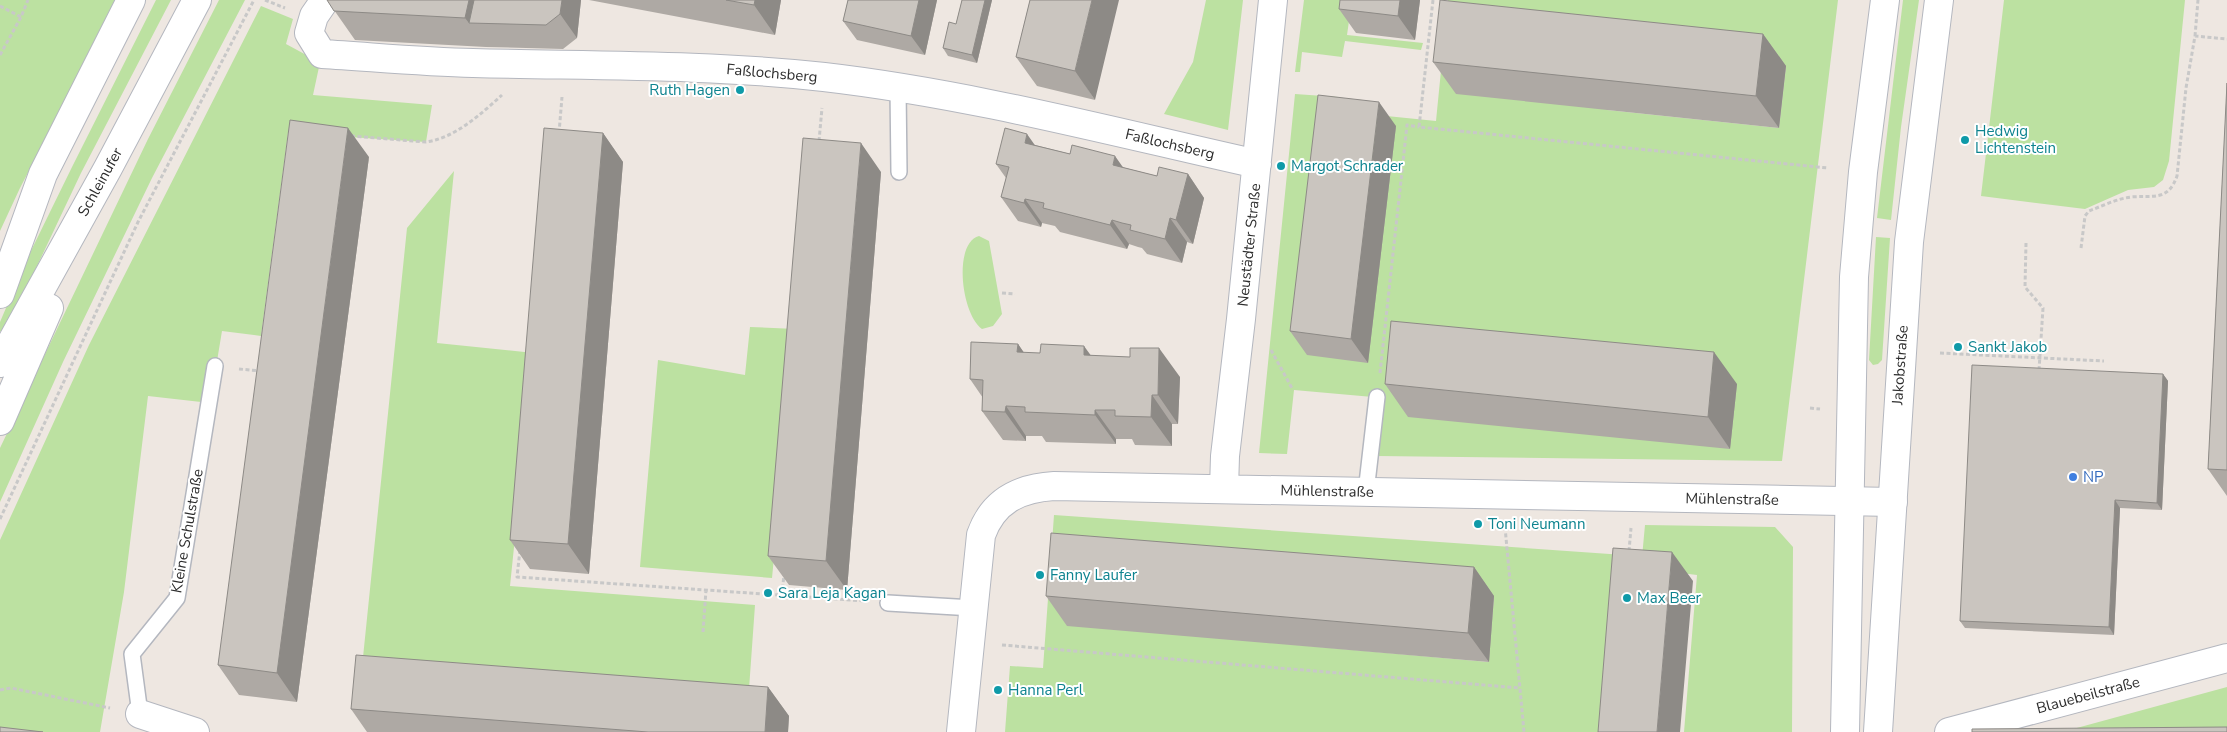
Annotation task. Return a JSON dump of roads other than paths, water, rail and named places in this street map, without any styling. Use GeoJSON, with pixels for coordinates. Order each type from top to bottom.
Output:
{"type":"FeatureCollection","features":[{"type":"Feature","properties":{"kind":"street"},"geometry":{"type":"LineString","coordinates":[[0,262],[131,0]]}},
{"type":"Feature","properties":{"kind":"street","name":"Schleinufer"},"geometry":{"type":"LineString","coordinates":[[0,363],[108,168],[197,0]]}},
{"type":"Feature","properties":{"kind":"street","name":"Neustädter Straße"},"geometry":{"type":"LineString","coordinates":[[1224,489],[1225,456],[1274,0]]}},
{"type":"Feature","properties":{"kind":"street"},"geometry":{"type":"LineString","coordinates":[[1845,732],[1852,338],[1857,226],[1885,0]]}},
{"type":"Feature","properties":{"kind":"street","name":"Jakobstraße"},"geometry":{"type":"LineString","coordinates":[[1878,732],[1909,242],[1939,0]]}},
{"type":"Feature","properties":{"kind":"street","name":"Faßlochsberg"},"geometry":{"type":"LineString","coordinates":[[319,8],[309,33],[322,54],[472,63],[565,63],[713,68],[824,77],[1037,113],[1257,164]]}},
{"type":"Feature","properties":{"kind":"street"},"geometry":{"type":"LineString","coordinates":[[0,421],[108,168]]}},
{"type":"Feature","properties":{"kind":"street"},"geometry":{"type":"LineString","coordinates":[[0,294],[43,174]]}},
{"type":"Feature","properties":{"kind":"street","name":"Mühlenstraße"},"geometry":{"type":"LineString","coordinates":[[961,732],[969,643],[983,530],[989,516],[1000,503],[1013,495],[1040,487],[1892,502]]}},
{"type":"Feature","properties":{"kind":"street","name":"Blauebeilstraße"},"geometry":{"type":"LineString","coordinates":[[1949,732],[2227,658]]}},
{"type":"Feature","properties":{"kind":"street"},"geometry":{"type":"LineString","coordinates":[[140,714],[195,732]]}},
{"type":"Feature","properties":{"kind":"lane"},"geometry":{"type":"LineString","coordinates":[[898,88],[899,172]]}},
{"type":"Feature","properties":{"kind":"lane","name":"Kleine Schulstraße"},"geometry":{"type":"LineString","coordinates":[[140,714],[132,654],[177,598],[215,366]]}},
{"type":"Feature","properties":{"kind":"lane"},"geometry":{"type":"LineString","coordinates":[[1366,492],[1377,398]]}},
{"type":"Feature","properties":{"kind":"lane"},"geometry":{"type":"LineString","coordinates":[[888,603],[973,608]]}},
{"type":"Feature","properties":{"kind":"place","name":"Ruth Hagen"},"geometry":{"type":"Point","coordinates":[740,90]}},
{"type":"Feature","properties":{"kind":"place","name":"Hedwig Lichtenstein"},"geometry":{"type":"Point","coordinates":[1965,140]}},
{"type":"Feature","properties":{"kind":"place","name":"Margot Schrader"},"geometry":{"type":"Point","coordinates":[1281,166]}},
{"type":"Feature","properties":{"kind":"place","name":"Sankt Jakob"},"geometry":{"type":"Point","coordinates":[1958,347]}},
{"type":"Feature","properties":{"kind":"place","name":"NP"},"geometry":{"type":"Point","coordinates":[2073,477]}},
{"type":"Feature","properties":{"kind":"place","name":"Toni Neumann"},"geometry":{"type":"Point","coordinates":[1478,524]}},
{"type":"Feature","properties":{"kind":"place","name":"Fanny Laufer"},"geometry":{"type":"Point","coordinates":[1040,575]}},
{"type":"Feature","properties":{"kind":"place","name":"Sara Leja Kagan"},"geometry":{"type":"Point","coordinates":[768,593]}},
{"type":"Feature","properties":{"kind":"place","name":"Max Beer"},"geometry":{"type":"Point","coordinates":[1627,598]}},
{"type":"Feature","properties":{"kind":"place","name":"Hanna Perl"},"geometry":{"type":"Point","coordinates":[998,690]}}]}
